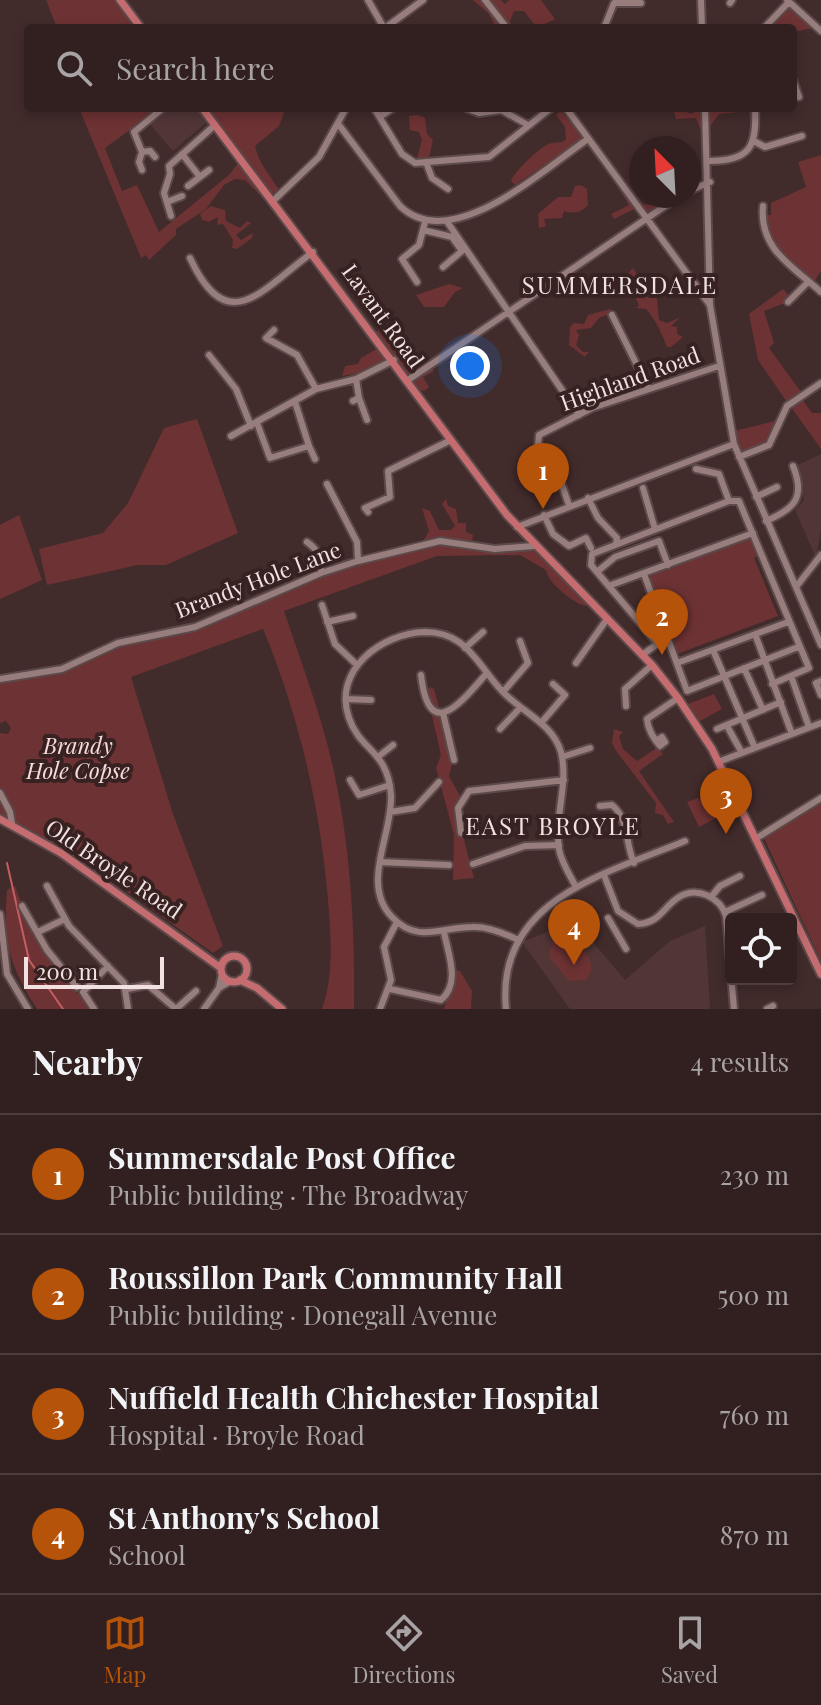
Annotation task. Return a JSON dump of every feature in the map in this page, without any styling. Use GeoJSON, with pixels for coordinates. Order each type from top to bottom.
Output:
{"type":"FeatureCollection","features":[{"type":"Feature","properties":{"kind":"main road"},"geometry":{"type":"LineString","coordinates":[[120,0],[138,24]]}},
{"type":"Feature","properties":{"kind":"main road","name":"Lavant Road"},"geometry":{"type":"LineString","coordinates":[[205,112],[517,527],[652,665],[678,698],[718,762],[821,974]]}},
{"type":"Feature","properties":{"kind":"main road","name":"Old Broyle Road"},"geometry":{"type":"LineString","coordinates":[[0,819],[61,853],[223,967]]}},
{"type":"Feature","properties":{"kind":"main road"},"geometry":{"type":"LineString","coordinates":[[257,988],[235,980],[223,967],[239,958],[257,988],[282,1009]]}},
{"type":"Feature","properties":{"kind":"main road"},"geometry":{"type":"LineString","coordinates":[[235,980],[246,972]]}},
{"type":"Feature","properties":{"kind":"street"},"geometry":{"type":"LineString","coordinates":[[368,0],[383,24]]}},
{"type":"Feature","properties":{"kind":"street"},"geometry":{"type":"LineString","coordinates":[[390,24],[423,0]]}},
{"type":"Feature","properties":{"kind":"street"},"geometry":{"type":"LineString","coordinates":[[485,0],[504,24]]}},
{"type":"Feature","properties":{"kind":"street"},"geometry":{"type":"LineString","coordinates":[[701,0],[702,24]]}},
{"type":"Feature","properties":{"kind":"street"},"geometry":{"type":"LineString","coordinates":[[768,24],[788,1],[821,31]]}},
{"type":"Feature","properties":{"kind":"street"},"geometry":{"type":"LineString","coordinates":[[606,24],[614,3],[641,3]]}},
{"type":"Feature","properties":{"kind":"street"},"geometry":{"type":"LineString","coordinates":[[797,91],[799,97]]}},
{"type":"Feature","properties":{"kind":"street"},"geometry":{"type":"LineString","coordinates":[[142,170],[139,162],[142,152],[134,132],[158,112]]}},
{"type":"Feature","properties":{"kind":"street"},"geometry":{"type":"LineString","coordinates":[[274,200],[319,157],[344,112]]}},
{"type":"Feature","properties":{"kind":"street"},"geometry":{"type":"LineString","coordinates":[[378,112],[407,160],[426,162],[454,157],[489,157],[511,143],[546,112]]}},
{"type":"Feature","properties":{"kind":"street"},"geometry":{"type":"LineString","coordinates":[[381,116],[387,112]]}},
{"type":"Feature","properties":{"kind":"street"},"geometry":{"type":"LineString","coordinates":[[505,112],[528,125]]}},
{"type":"Feature","properties":{"kind":"street"},"geometry":{"type":"LineString","coordinates":[[569,112],[710,305]]}},
{"type":"Feature","properties":{"kind":"street"},"geometry":{"type":"LineString","coordinates":[[705,112],[710,182],[710,305],[734,444],[821,645]]}},
{"type":"Feature","properties":{"kind":"street"},"geometry":{"type":"LineString","coordinates":[[709,161],[737,158],[754,141],[755,112]]}},
{"type":"Feature","properties":{"kind":"street"},"geometry":{"type":"LineString","coordinates":[[171,216],[164,193],[170,174],[169,166],[215,125]]}},
{"type":"Feature","properties":{"kind":"street"},"geometry":{"type":"LineString","coordinates":[[339,125],[400,206],[424,226],[452,237],[464,250]]}},
{"type":"Feature","properties":{"kind":"street"},"geometry":{"type":"LineString","coordinates":[[754,141],[765,147],[802,136]]}},
{"type":"Feature","properties":{"kind":"street"},"geometry":{"type":"LineString","coordinates":[[424,226],[468,218],[588,139]]}},
{"type":"Feature","properties":{"kind":"street"},"geometry":{"type":"LineString","coordinates":[[142,152],[150,151],[155,157]]}},
{"type":"Feature","properties":{"kind":"street"},"geometry":{"type":"LineString","coordinates":[[182,154],[200,177]]}},
{"type":"Feature","properties":{"kind":"street"},"geometry":{"type":"LineString","coordinates":[[426,162],[438,187],[448,189]]}},
{"type":"Feature","properties":{"kind":"street"},"geometry":{"type":"LineString","coordinates":[[188,186],[209,170]]}},
{"type":"Feature","properties":{"kind":"street"},"geometry":{"type":"LineString","coordinates":[[701,186],[710,182]]}},
{"type":"Feature","properties":{"kind":"street"},"geometry":{"type":"LineString","coordinates":[[167,202],[182,196]]}},
{"type":"Feature","properties":{"kind":"street"},"geometry":{"type":"LineString","coordinates":[[763,206],[765,232],[789,268],[821,292]]}},
{"type":"Feature","properties":{"kind":"street"},"geometry":{"type":"LineString","coordinates":[[408,380],[660,208]]}},
{"type":"Feature","properties":{"kind":"street"},"geometry":{"type":"LineString","coordinates":[[448,223],[579,415]]}},
{"type":"Feature","properties":{"kind":"street"},"geometry":{"type":"LineString","coordinates":[[417,282],[402,259],[419,245],[424,226]]}},
{"type":"Feature","properties":{"kind":"street"},"geometry":{"type":"LineString","coordinates":[[443,267],[464,250]]}},
{"type":"Feature","properties":{"kind":"street"},"geometry":{"type":"LineString","coordinates":[[190,258],[214,297],[232,304],[248,299],[313,252]]}},
{"type":"Feature","properties":{"kind":"street"},"geometry":{"type":"LineString","coordinates":[[788,302],[808,282]]}},
{"type":"Feature","properties":{"kind":"street"},"geometry":{"type":"LineString","coordinates":[[611,318],[648,387]]}},
{"type":"Feature","properties":{"kind":"street"},"geometry":{"type":"LineString","coordinates":[[274,330],[263,336],[297,355],[316,389]]}},
{"type":"Feature","properties":{"kind":"street"},"geometry":{"type":"LineString","coordinates":[[209,355],[236,389],[270,458],[309,446]]}},
{"type":"Feature","properties":{"kind":"street"},"geometry":{"type":"LineString","coordinates":[[231,436],[316,389],[356,379],[394,360]]}},
{"type":"Feature","properties":{"kind":"street","name":"Highland Road"},"geometry":{"type":"LineString","coordinates":[[569,505],[563,484],[537,440],[544,431],[648,387],[719,366]]}},
{"type":"Feature","properties":{"kind":"street"},"geometry":{"type":"LineString","coordinates":[[356,379],[356,400],[367,420]]}},
{"type":"Feature","properties":{"kind":"street"},"geometry":{"type":"LineString","coordinates":[[739,457],[769,445],[787,406],[821,383]]}},
{"type":"Feature","properties":{"kind":"street"},"geometry":{"type":"LineString","coordinates":[[295,402],[315,459]]}},
{"type":"Feature","properties":{"kind":"street"},"geometry":{"type":"LineString","coordinates":[[368,512],[365,508],[382,492],[388,471],[414,461],[451,440]]}},
{"type":"Feature","properties":{"kind":"street"},"geometry":{"type":"LineString","coordinates":[[517,527],[734,444]]}},
{"type":"Feature","properties":{"kind":"street"},"geometry":{"type":"LineString","coordinates":[[766,521],[790,510],[795,502],[798,482],[793,466]]}},
{"type":"Feature","properties":{"kind":"street"},"geometry":{"type":"LineString","coordinates":[[696,469],[719,474],[729,501]]}},
{"type":"Feature","properties":{"kind":"street"},"geometry":{"type":"LineString","coordinates":[[327,484],[357,542],[358,561]]}},
{"type":"Feature","properties":{"kind":"street"},"geometry":{"type":"LineString","coordinates":[[756,497],[777,487]]}},
{"type":"Feature","properties":{"kind":"street"},"geometry":{"type":"LineString","coordinates":[[643,488],[655,529]]}},
{"type":"Feature","properties":{"kind":"street"},"geometry":{"type":"LineString","coordinates":[[588,498],[598,518],[617,538],[616,544]]}},
{"type":"Feature","properties":{"kind":"street"},"geometry":{"type":"LineString","coordinates":[[656,642],[623,607],[611,585],[591,565],[592,554],[729,501],[739,501],[809,668],[772,684]]}},
{"type":"Feature","properties":{"kind":"street"},"geometry":{"type":"LineString","coordinates":[[544,515],[553,534],[569,546],[574,555]]}},
{"type":"Feature","properties":{"kind":"street"},"geometry":{"type":"LineString","coordinates":[[611,585],[753,533]]}},
{"type":"Feature","properties":{"kind":"street"},"geometry":{"type":"LineString","coordinates":[[569,546],[586,538],[591,548]]}},
{"type":"Feature","properties":{"kind":"street","name":"Brandy Hole Lane"},"geometry":{"type":"LineString","coordinates":[[0,679],[62,669],[118,643],[195,627],[321,573],[358,561],[440,541],[495,549],[534,546]]}},
{"type":"Feature","properties":{"kind":"street"},"geometry":{"type":"LineString","coordinates":[[598,571],[615,557],[659,541],[668,565]]}},
{"type":"Feature","properties":{"kind":"street"},"geometry":{"type":"LineString","coordinates":[[307,545],[321,560],[321,573]]}},
{"type":"Feature","properties":{"kind":"street"},"geometry":{"type":"LineString","coordinates":[[796,587],[821,555]]}},
{"type":"Feature","properties":{"kind":"street"},"geometry":{"type":"LineString","coordinates":[[644,574],[687,691],[798,647]]}},
{"type":"Feature","properties":{"kind":"street"},"geometry":{"type":"LineString","coordinates":[[322,605],[338,649],[357,665]]}},
{"type":"Feature","properties":{"kind":"street"},"geometry":{"type":"LineString","coordinates":[[327,622],[353,616]]}},
{"type":"Feature","properties":{"kind":"street"},"geometry":{"type":"LineString","coordinates":[[575,663],[607,619]]}},
{"type":"Feature","properties":{"kind":"street"},"geometry":{"type":"LineString","coordinates":[[677,663],[788,622]]}},
{"type":"Feature","properties":{"kind":"street"},"geometry":{"type":"LineString","coordinates":[[465,648],[483,632]]}},
{"type":"Feature","properties":{"kind":"street"},"geometry":{"type":"LineString","coordinates":[[518,940],[476,927],[421,933],[397,922],[380,897],[380,862],[390,812],[390,785],[379,756],[355,730],[347,714],[346,699],[349,680],[357,665],[378,645],[409,634],[444,634],[465,648],[503,692],[555,737],[562,757],[564,780],[559,845],[576,887]]}},
{"type":"Feature","properties":{"kind":"street"},"geometry":{"type":"LineString","coordinates":[[755,634],[792,734]]}},
{"type":"Feature","properties":{"kind":"street"},"geometry":{"type":"LineString","coordinates":[[642,655],[667,637]]}},
{"type":"Feature","properties":{"kind":"street"},"geometry":{"type":"LineString","coordinates":[[503,692],[528,663],[520,641]]}},
{"type":"Feature","properties":{"kind":"street"},"geometry":{"type":"LineString","coordinates":[[713,650],[745,716],[755,748]]}},
{"type":"Feature","properties":{"kind":"street"},"geometry":{"type":"LineString","coordinates":[[622,705],[625,689],[652,665]]}},
{"type":"Feature","properties":{"kind":"street"},"geometry":{"type":"LineString","coordinates":[[744,668],[763,710]]}},
{"type":"Feature","properties":{"kind":"street"},"geometry":{"type":"LineString","coordinates":[[421,675],[424,701],[436,712],[443,713],[459,705],[486,674]]}},
{"type":"Feature","properties":{"kind":"street"},"geometry":{"type":"LineString","coordinates":[[791,676],[809,727]]}},
{"type":"Feature","properties":{"kind":"street"},"geometry":{"type":"LineString","coordinates":[[618,681],[625,689]]}},
{"type":"Feature","properties":{"kind":"street"},"geometry":{"type":"LineString","coordinates":[[821,681],[816,683],[821,695]]}},
{"type":"Feature","properties":{"kind":"street"},"geometry":{"type":"LineString","coordinates":[[541,723],[565,695],[553,684]]}},
{"type":"Feature","properties":{"kind":"street"},"geometry":{"type":"LineString","coordinates":[[647,719],[678,698]]}},
{"type":"Feature","properties":{"kind":"street"},"geometry":{"type":"LineString","coordinates":[[346,699],[371,700]]}},
{"type":"Feature","properties":{"kind":"street"},"geometry":{"type":"LineString","coordinates":[[717,729],[781,702]]}},
{"type":"Feature","properties":{"kind":"street"},"geometry":{"type":"LineString","coordinates":[[500,729],[520,708]]}},
{"type":"Feature","properties":{"kind":"street"},"geometry":{"type":"LineString","coordinates":[[642,711],[656,741]]}},
{"type":"Feature","properties":{"kind":"street"},"geometry":{"type":"LineString","coordinates":[[443,713],[454,760]]}},
{"type":"Feature","properties":{"kind":"street"},"geometry":{"type":"LineString","coordinates":[[718,762],[821,723]]}},
{"type":"Feature","properties":{"kind":"street"},"geometry":{"type":"LineString","coordinates":[[727,726],[742,753]]}},
{"type":"Feature","properties":{"kind":"street"},"geometry":{"type":"LineString","coordinates":[[379,756],[393,745]]}},
{"type":"Feature","properties":{"kind":"street"},"geometry":{"type":"LineString","coordinates":[[562,757],[590,748]]}},
{"type":"Feature","properties":{"kind":"street"},"geometry":{"type":"LineString","coordinates":[[350,780],[359,795],[390,785]]}},
{"type":"Feature","properties":{"kind":"street"},"geometry":{"type":"LineString","coordinates":[[461,833],[458,808],[469,791],[564,780]]}},
{"type":"Feature","properties":{"kind":"street"},"geometry":{"type":"LineString","coordinates":[[390,812],[415,808],[439,782]]}},
{"type":"Feature","properties":{"kind":"street"},"geometry":{"type":"LineString","coordinates":[[0,793],[10,812],[12,824]]}},
{"type":"Feature","properties":{"kind":"street"},"geometry":{"type":"LineString","coordinates":[[755,839],[821,798]]}},
{"type":"Feature","properties":{"kind":"street"},"geometry":{"type":"LineString","coordinates":[[600,806],[612,805],[622,814],[626,843],[634,863]]}},
{"type":"Feature","properties":{"kind":"street"},"geometry":{"type":"LineString","coordinates":[[506,1009],[506,970],[518,940],[548,904],[576,887],[685,841]]}},
{"type":"Feature","properties":{"kind":"street"},"geometry":{"type":"LineString","coordinates":[[473,864],[525,846],[559,845]]}},
{"type":"Feature","properties":{"kind":"street"},"geometry":{"type":"LineString","coordinates":[[380,862],[449,865]]}},
{"type":"Feature","properties":{"kind":"street"},"geometry":{"type":"LineString","coordinates":[[604,875],[618,911],[629,921],[653,922],[684,895],[711,897],[725,912],[762,895]]}},
{"type":"Feature","properties":{"kind":"street"},"geometry":{"type":"LineString","coordinates":[[711,897],[720,886],[740,876]]}},
{"type":"Feature","properties":{"kind":"street"},"geometry":{"type":"LineString","coordinates":[[47,886],[67,922],[127,989],[128,1009]]}},
{"type":"Feature","properties":{"kind":"street"},"geometry":{"type":"LineString","coordinates":[[22,906],[47,950],[77,987]]}},
{"type":"Feature","properties":{"kind":"street"},"geometry":{"type":"LineString","coordinates":[[0,914],[4,974],[28,1009]]}},
{"type":"Feature","properties":{"kind":"street"},"geometry":{"type":"LineString","coordinates":[[608,918],[626,949]]}},
{"type":"Feature","properties":{"kind":"street"},"geometry":{"type":"LineString","coordinates":[[618,931],[629,921]]}},
{"type":"Feature","properties":{"kind":"street"},"geometry":{"type":"LineString","coordinates":[[38,932],[67,922]]}},
{"type":"Feature","properties":{"kind":"street"},"geometry":{"type":"LineString","coordinates":[[380,1009],[390,989],[384,947],[397,922]]}},
{"type":"Feature","properties":{"kind":"street"},"geometry":{"type":"LineString","coordinates":[[441,1009],[441,1000],[447,994],[452,973],[444,932]]}},
{"type":"Feature","properties":{"kind":"street"},"geometry":{"type":"LineString","coordinates":[[94,1009],[83,992],[108,966]]}},
{"type":"Feature","properties":{"kind":"street"},"geometry":{"type":"LineString","coordinates":[[204,1009],[219,988],[223,967]]}},
{"type":"Feature","properties":{"kind":"street"},"geometry":{"type":"LineString","coordinates":[[219,988],[235,980]]}},
{"type":"Feature","properties":{"kind":"street"},"geometry":{"type":"LineString","coordinates":[[127,989],[148,985],[176,1009],[196,991]]}},
{"type":"Feature","properties":{"kind":"street"},"geometry":{"type":"LineString","coordinates":[[732,985],[734,1009]]}},
{"type":"Feature","properties":{"kind":"street"},"geometry":{"type":"LineString","coordinates":[[390,989],[441,1000]]}},
{"type":"Feature","properties":{"kind":"shaded area"},"geometry":{"type":"Polygon","coordinates":[[[160,112],[203,112],[209,120],[173,151],[148,122],[160,112]]]}},
{"type":"Feature","properties":{"kind":"shaded area"},"geometry":{"type":"Polygon","coordinates":[[[821,454],[821,529],[816,558],[795,510],[804,500],[798,465],[821,454]]]}},
{"type":"Feature","properties":{"kind":"shaded area"},"geometry":{"type":"Polygon","coordinates":[[[575,921],[625,980],[670,941],[705,926],[710,1009],[570,1009],[522,942],[575,921]]]}},
{"type":"Feature","properties":{"kind":"green space"},"geometry":{"type":"Polygon","coordinates":[[[46,0],[117,0],[134,24],[55,24],[46,0]]]}},
{"type":"Feature","properties":{"kind":"green space"},"geometry":{"type":"Polygon","coordinates":[[[473,0],[501,0],[505,4],[509,0],[541,0],[555,19],[545,24],[534,24],[524,11],[514,11],[511,24],[494,24],[489,14],[473,0]]]}},
{"type":"Feature","properties":{"kind":"green space"},"geometry":{"type":"Polygon","coordinates":[[[790,5],[813,28],[797,31],[797,24],[771,24],[790,5]]]}},
{"type":"Feature","properties":{"kind":"green space"},"geometry":{"type":"Polygon","coordinates":[[[81,112],[154,112],[105,148],[122,191],[137,185],[159,232],[230,174],[243,156],[209,112],[284,112],[279,126],[255,146],[279,190],[264,199],[245,180],[235,179],[224,185],[206,209],[176,229],[176,235],[149,260],[146,255],[141,258],[81,112]]]}},
{"type":"Feature","properties":{"kind":"green space"},"geometry":{"type":"Polygon","coordinates":[[[562,112],[584,138],[515,185],[511,181],[513,177],[533,156],[548,144],[566,140],[565,127],[556,115],[562,112]]]}},
{"type":"Feature","properties":{"kind":"green space"},"geometry":{"type":"Polygon","coordinates":[[[674,112],[739,112],[719,114],[703,136],[696,118],[676,119],[674,112]]]}},
{"type":"Feature","properties":{"kind":"green space"},"geometry":{"type":"Polygon","coordinates":[[[749,112],[753,112],[754,132],[749,131],[752,129],[749,112]]]}},
{"type":"Feature","properties":{"kind":"green space"},"geometry":{"type":"Polygon","coordinates":[[[409,116],[425,118],[427,134],[433,140],[429,158],[417,158],[422,140],[419,132],[410,130],[409,116]]]}},
{"type":"Feature","properties":{"kind":"green space"},"geometry":{"type":"Polygon","coordinates":[[[821,155],[821,271],[814,282],[782,254],[771,236],[764,215],[771,215],[771,203],[806,187],[798,162],[821,155]]]}},
{"type":"Feature","properties":{"kind":"green space"},"geometry":{"type":"Polygon","coordinates":[[[623,181],[629,188],[629,205],[618,187],[623,181]]]}},
{"type":"Feature","properties":{"kind":"green space"},"geometry":{"type":"Polygon","coordinates":[[[581,185],[587,189],[588,205],[577,212],[564,211],[562,218],[544,219],[546,226],[539,228],[538,214],[558,197],[571,197],[575,186],[581,185]]]}},
{"type":"Feature","properties":{"kind":"green space"},"geometry":{"type":"Polygon","coordinates":[[[629,205],[629,208],[636,208],[614,219],[611,214],[629,205]]]}},
{"type":"Feature","properties":{"kind":"green space"},"geometry":{"type":"Polygon","coordinates":[[[211,206],[225,210],[226,221],[240,228],[247,221],[251,223],[236,235],[241,240],[253,233],[252,238],[237,249],[232,248],[233,240],[223,224],[217,225],[218,217],[209,222],[202,220],[200,214],[211,206]]]}},
{"type":"Feature","properties":{"kind":"green space"},"geometry":{"type":"Polygon","coordinates":[[[643,208],[663,208],[655,216],[643,208]]]}},
{"type":"Feature","properties":{"kind":"green space"},"geometry":{"type":"Polygon","coordinates":[[[633,268],[643,284],[656,290],[659,320],[667,323],[681,317],[671,326],[677,327],[677,334],[683,337],[671,347],[667,347],[656,322],[646,309],[636,308],[639,306],[635,296],[638,286],[625,277],[633,268]]]}},
{"type":"Feature","properties":{"kind":"green space"},"geometry":{"type":"Polygon","coordinates":[[[449,284],[463,288],[455,292],[444,307],[424,307],[416,295],[449,284]]]}},
{"type":"Feature","properties":{"kind":"green space"},"geometry":{"type":"Polygon","coordinates":[[[783,289],[793,300],[764,311],[774,343],[769,348],[801,392],[787,402],[758,360],[749,314],[783,289]]]}},
{"type":"Feature","properties":{"kind":"green space"},"geometry":{"type":"Polygon","coordinates":[[[610,309],[612,313],[599,318],[591,328],[576,330],[579,335],[576,345],[583,352],[589,352],[585,357],[569,345],[570,327],[574,323],[584,324],[588,315],[610,309]]]}},
{"type":"Feature","properties":{"kind":"green space"},"geometry":{"type":"Polygon","coordinates":[[[382,328],[393,336],[393,345],[402,345],[413,360],[433,368],[433,372],[423,377],[429,387],[424,391],[418,390],[376,332],[382,328]]]}},
{"type":"Feature","properties":{"kind":"green space"},"geometry":{"type":"Polygon","coordinates":[[[378,348],[386,359],[355,374],[342,376],[345,366],[358,364],[361,358],[378,348]]]}},
{"type":"Feature","properties":{"kind":"green space"},"geometry":{"type":"Polygon","coordinates":[[[802,399],[812,413],[821,413],[821,449],[791,407],[802,399]]]}},
{"type":"Feature","properties":{"kind":"green space"},"geometry":{"type":"Polygon","coordinates":[[[197,419],[238,533],[166,565],[138,565],[47,585],[39,549],[103,533],[128,503],[164,428],[197,419]]]}},
{"type":"Feature","properties":{"kind":"green space"},"geometry":{"type":"Polygon","coordinates":[[[775,421],[767,443],[745,452],[740,450],[734,431],[775,421]]]}},
{"type":"Feature","properties":{"kind":"green space"},"geometry":{"type":"Polygon","coordinates":[[[446,499],[448,506],[456,509],[458,523],[466,523],[466,532],[473,535],[472,543],[423,541],[429,531],[422,508],[430,511],[439,530],[451,530],[455,526],[442,504],[446,499]]]}},
{"type":"Feature","properties":{"kind":"green space"},"geometry":{"type":"Polygon","coordinates":[[[19,515],[42,580],[0,599],[0,525],[19,515]]]}},
{"type":"Feature","properties":{"kind":"green space"},"geometry":{"type":"Polygon","coordinates":[[[751,537],[759,555],[754,558],[778,616],[677,654],[647,576],[751,537]]]}},
{"type":"Feature","properties":{"kind":"green space","name":"Brandy Hole Copse"},"geometry":{"type":"Polygon","coordinates":[[[441,543],[495,550],[533,547],[589,603],[586,606],[568,597],[551,581],[546,570],[520,555],[437,556],[284,611],[312,692],[335,776],[351,892],[354,1009],[322,1009],[330,969],[331,941],[320,830],[297,728],[263,629],[131,677],[173,814],[223,946],[213,953],[102,874],[0,815],[0,733],[8,734],[11,728],[6,721],[0,723],[0,681],[62,671],[118,644],[196,629],[321,574],[441,543]]]}},
{"type":"Feature","properties":{"kind":"green space"},"geometry":{"type":"Polygon","coordinates":[[[430,687],[434,689],[453,760],[449,776],[461,798],[457,806],[460,836],[463,836],[474,878],[453,880],[454,835],[436,768],[441,755],[426,690],[430,687]]]}},
{"type":"Feature","properties":{"kind":"green space"},"geometry":{"type":"Polygon","coordinates":[[[714,694],[722,709],[700,721],[688,704],[714,694]]]}},
{"type":"Feature","properties":{"kind":"green space"},"geometry":{"type":"Polygon","coordinates":[[[614,729],[623,732],[619,736],[623,749],[637,761],[658,747],[663,754],[639,771],[674,822],[668,824],[663,815],[655,813],[656,803],[612,743],[614,729]]]}},
{"type":"Feature","properties":{"kind":"green space"},"geometry":{"type":"Polygon","coordinates":[[[698,798],[706,802],[707,811],[712,811],[716,818],[699,827],[687,802],[698,798]]]}},
{"type":"Feature","properties":{"kind":"green space"},"geometry":{"type":"Polygon","coordinates":[[[821,803],[821,961],[763,836],[821,803]]]}},
{"type":"Feature","properties":{"kind":"green space"},"geometry":{"type":"Polygon","coordinates":[[[15,886],[29,920],[47,951],[90,1009],[37,1009],[14,966],[7,940],[7,890],[15,886]]]}},
{"type":"Feature","properties":{"kind":"green space"},"geometry":{"type":"Polygon","coordinates":[[[562,936],[575,938],[589,958],[591,969],[586,980],[569,981],[549,957],[552,941],[562,936]]]}},
{"type":"Feature","properties":{"kind":"green space"},"geometry":{"type":"Polygon","coordinates":[[[454,971],[460,971],[472,991],[471,1009],[444,1009],[454,971]]]}},
{"type":"Feature","properties":{"kind":"waterway"},"geometry":{"type":"LineString","coordinates":[[7,863],[29,960],[63,1009]]}},
{"type":"Feature","properties":{"kind":"place","name":"Summersdale Post Office"},"geometry":{"type":"Point","coordinates":[543,509]}},
{"type":"Feature","properties":{"kind":"place","name":"Roussillon Park Community Hall"},"geometry":{"type":"Point","coordinates":[662,655]}},
{"type":"Feature","properties":{"kind":"place","name":"Nuffield Health Chichester Hospital"},"geometry":{"type":"Point","coordinates":[726,834]}},
{"type":"Feature","properties":{"kind":"place","name":"St Anthony's School"},"geometry":{"type":"Point","coordinates":[574,965]}},
{"type":"Feature","properties":{"kind":"district","name":"SUMMERSDALE"},"geometry":{"type":"Point","coordinates":[620,286]}},
{"type":"Feature","properties":{"kind":"district","name":"EAST BROYLE"},"geometry":{"type":"Point","coordinates":[553,827]}}]}
